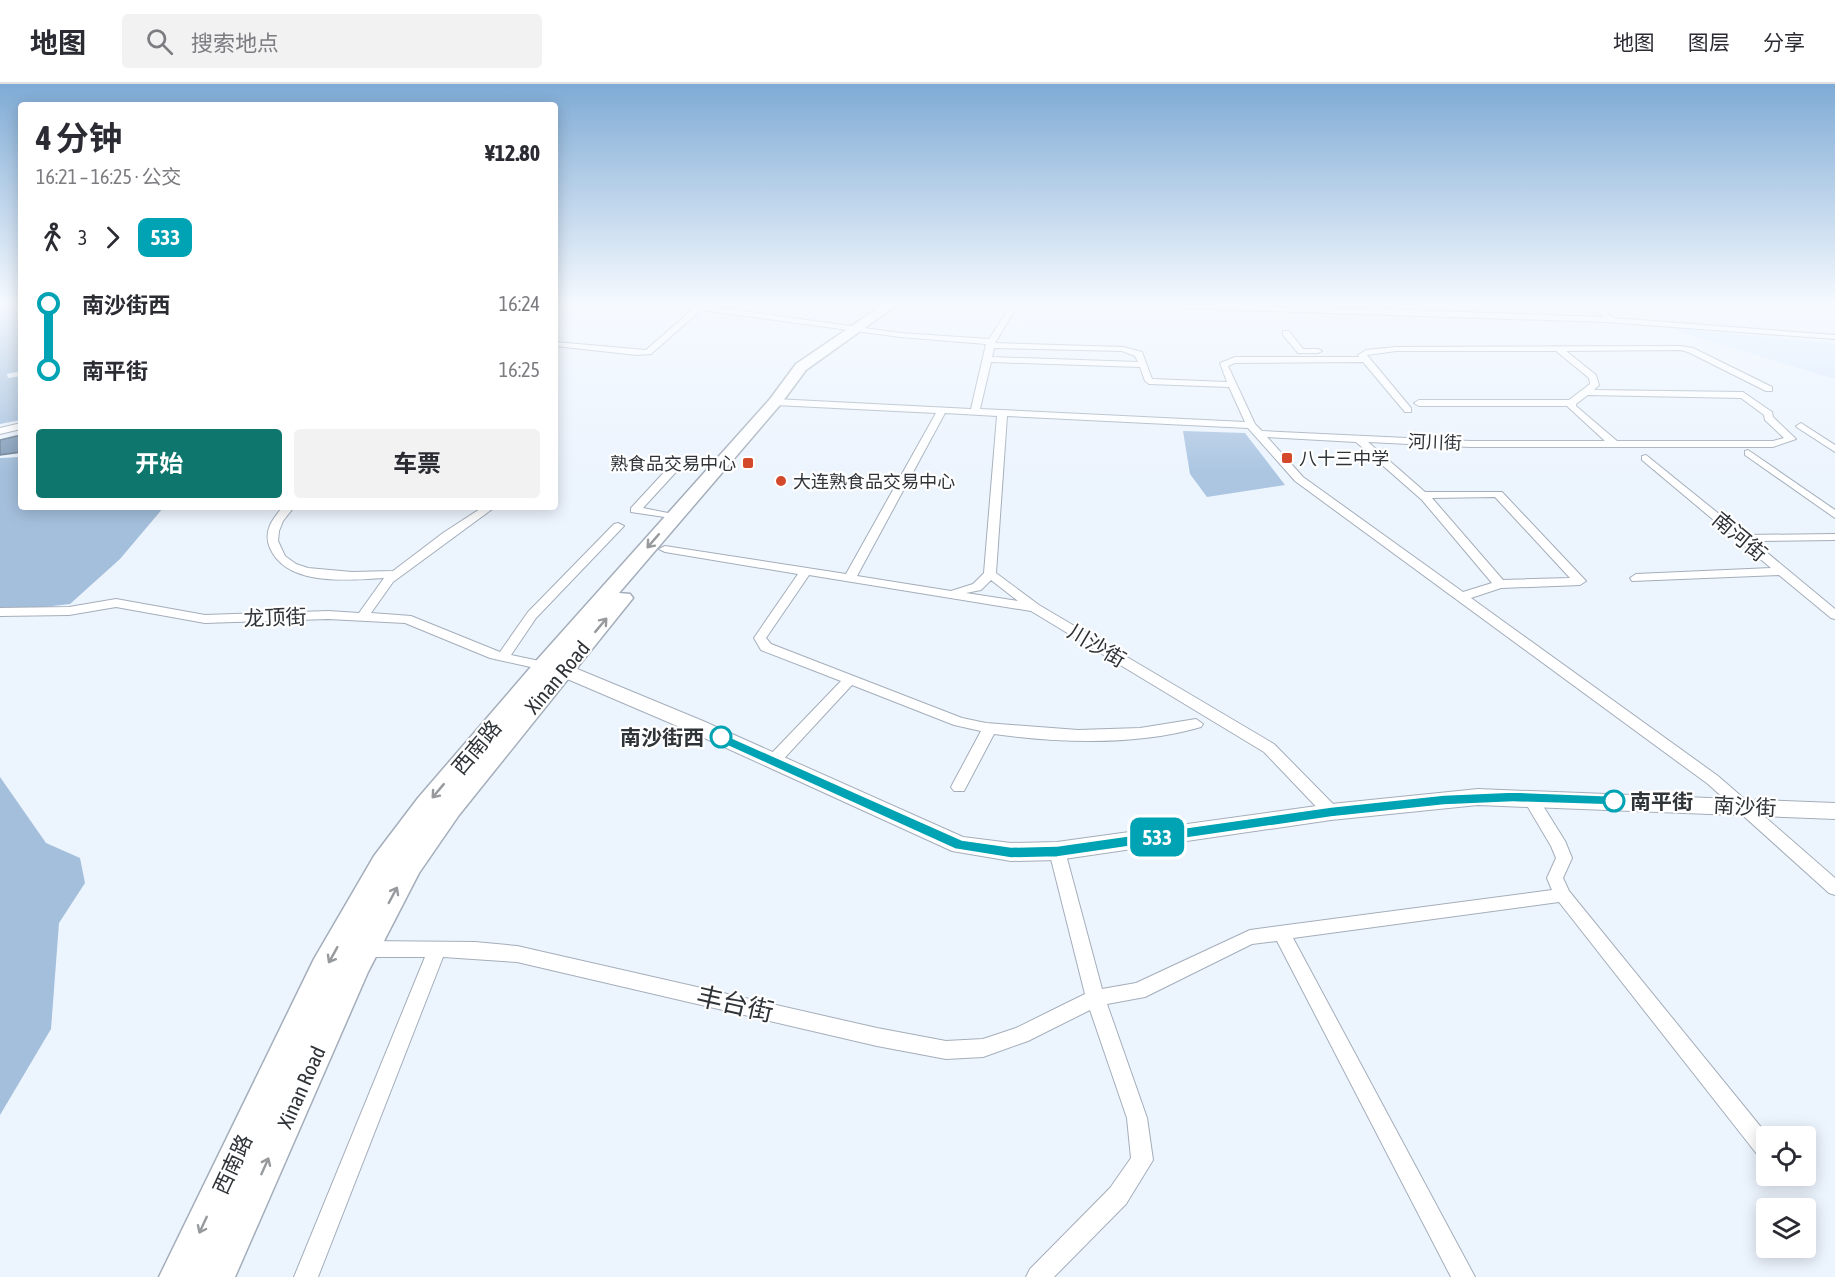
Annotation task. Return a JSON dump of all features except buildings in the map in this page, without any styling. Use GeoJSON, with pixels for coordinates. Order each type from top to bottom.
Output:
{"type":"FeatureCollection","features":[{"type":"Feature","properties":{"kind":"main road","name":"Xinan Road"},"geometry":{"type":"LineString","coordinates":[[216,1277],[365,948],[409,866],[553,668],[665,549],[782,402],[825,360]]}},
{"type":"Feature","properties":{"kind":"main road","name":"西南路"},"geometry":{"type":"LineString","coordinates":[[178,1277],[325,968],[384,864],[427,805],[553,668],[674,517],[782,402]]}},
{"type":"Feature","properties":{"kind":"street"},"geometry":{"type":"LineString","coordinates":[[975,413],[986,360]]}},
{"type":"Feature","properties":{"kind":"street"},"geometry":{"type":"LineString","coordinates":[[1004,360],[1143,365]]}},
{"type":"Feature","properties":{"kind":"street"},"geometry":{"type":"LineString","coordinates":[[1141,360],[1149,381],[1233,385]]}},
{"type":"Feature","properties":{"kind":"street"},"geometry":{"type":"LineString","coordinates":[[1246,360],[1224,363],[1224,366],[1254,429],[1299,479],[1713,780],[1835,888]]}},
{"type":"Feature","properties":{"kind":"street"},"geometry":{"type":"LineString","coordinates":[[1369,360],[1408,410]]}},
{"type":"Feature","properties":{"kind":"street"},"geometry":{"type":"LineString","coordinates":[[1419,403],[1571,404],[1595,385],[1593,377],[1572,360]]}},
{"type":"Feature","properties":{"kind":"street"},"geometry":{"type":"LineString","coordinates":[[1710,360],[1769,388]]}},
{"type":"Feature","properties":{"kind":"street","name":"河川街"},"geometry":{"type":"LineString","coordinates":[[782,402],[1254,429],[1359,439],[1470,444],[1773,444],[1791,439],[1768,418],[1769,414],[1743,394],[1586,392]]}},
{"type":"Feature","properties":{"kind":"street"},"geometry":{"type":"LineString","coordinates":[[1571,404],[1613,443]]}},
{"type":"Feature","properties":{"kind":"street"},"geometry":{"type":"LineString","coordinates":[[850,578],[940,411]]}},
{"type":"Feature","properties":{"kind":"street"},"geometry":{"type":"LineString","coordinates":[[944,594],[977,587],[990,574],[1002,415]]}},
{"type":"Feature","properties":{"kind":"street"},"geometry":{"type":"LineString","coordinates":[[1801,426],[1835,449]]}},
{"type":"Feature","properties":{"kind":"street"},"geometry":{"type":"LineString","coordinates":[[0,431],[18,427]]}},
{"type":"Feature","properties":{"kind":"street"},"geometry":{"type":"LineString","coordinates":[[1359,439],[1423,495],[1500,584]]}},
{"type":"Feature","properties":{"kind":"street"},"geometry":{"type":"LineString","coordinates":[[1748,453],[1835,515]]}},
{"type":"Feature","properties":{"kind":"street","name":"南河街"},"geometry":{"type":"LineString","coordinates":[[1646,458],[1835,615]]}},
{"type":"Feature","properties":{"kind":"street"},"geometry":{"type":"LineString","coordinates":[[672,470],[635,510],[674,517]]}},
{"type":"Feature","properties":{"kind":"street"},"geometry":{"type":"LineString","coordinates":[[1423,495],[1498,494],[1580,581],[1500,584],[1461,597]]}},
{"type":"Feature","properties":{"kind":"street"},"geometry":{"type":"LineString","coordinates":[[286,510],[275,521],[272,541],[282,559],[303,570],[333,576],[395,574]]}},
{"type":"Feature","properties":{"kind":"street"},"geometry":{"type":"LineString","coordinates":[[362,617],[389,579],[447,535],[485,510]]}},
{"type":"Feature","properties":{"kind":"street"},"geometry":{"type":"LineString","coordinates":[[503,657],[532,615],[618,526]]}},
{"type":"Feature","properties":{"kind":"street"},"geometry":{"type":"LineString","coordinates":[[1743,538],[1799,538],[1835,535]]}},
{"type":"Feature","properties":{"kind":"street"},"geometry":{"type":"LineString","coordinates":[[665,549],[1035,608]]}},
{"type":"Feature","properties":{"kind":"street"},"geometry":{"type":"LineString","coordinates":[[806,571],[760,638],[766,647],[959,722],[988,729],[1089,734],[1165,731],[1196,724]]}},
{"type":"Feature","properties":{"kind":"street"},"geometry":{"type":"LineString","coordinates":[[1636,578],[1783,572]]}},
{"type":"Feature","properties":{"kind":"street","name":"川沙街"},"geometry":{"type":"LineString","coordinates":[[990,574],[1035,608],[1269,748],[1331,812]]}},
{"type":"Feature","properties":{"kind":"street","name":"龙顶街"},"geometry":{"type":"LineString","coordinates":[[0,612],[69,610],[116,603],[205,619],[328,615],[407,619],[503,657],[553,668]]}},
{"type":"Feature","properties":{"kind":"street","name":"南沙街"},"geometry":{"type":"LineString","coordinates":[[553,668],[773,761],[960,845],[1011,852],[1057,852],[1331,812],[1478,797],[1530,797],[1835,811]]}},
{"type":"Feature","properties":{"kind":"street"},"geometry":{"type":"LineString","coordinates":[[773,761],[850,680]]}},
{"type":"Feature","properties":{"kind":"street"},"geometry":{"type":"LineString","coordinates":[[959,787],[988,729]]}},
{"type":"Feature","properties":{"kind":"street"},"geometry":{"type":"LineString","coordinates":[[1530,797],[1559,845],[1564,858],[1555,878],[1563,895],[1756,1137]]}},
{"type":"Feature","properties":{"kind":"street"},"geometry":{"type":"LineString","coordinates":[[1038,1277],[1118,1196],[1142,1160],[1137,1118],[1095,998],[1057,852]]}},
{"type":"Feature","properties":{"kind":"street","name":"丰台街"},"geometry":{"type":"LineString","coordinates":[[365,948],[476,950],[518,954],[865,1034],[946,1050],[983,1048],[1021,1035],[1095,998],[1138,991],[1250,937],[1563,895]]}},
{"type":"Feature","properties":{"kind":"street"},"geometry":{"type":"LineString","coordinates":[[1281,932],[1463,1277]]}},
{"type":"Feature","properties":{"kind":"street"},"geometry":{"type":"LineString","coordinates":[[306,1277],[437,949]]}},
{"type":"Feature","properties":{"kind":"shaded area"},"geometry":{"type":"Polygon","coordinates":[[[0,360],[18,360],[18,372],[7,374],[8,378],[18,376],[18,421],[0,424],[0,360]]]}},
{"type":"Feature","properties":{"kind":"shaded area"},"geometry":{"type":"Polygon","coordinates":[[[1771,360],[1835,360],[1835,379],[1771,360]]]}},
{"type":"Feature","properties":{"kind":"shaded area"},"geometry":{"type":"Polygon","coordinates":[[[1183,431],[1245,433],[1285,485],[1207,497],[1190,474],[1183,431]]]}},
{"type":"Feature","properties":{"kind":"shaded area"},"geometry":{"type":"Polygon","coordinates":[[[18,436],[18,452],[0,455],[0,440],[18,436]]]}},
{"type":"Feature","properties":{"kind":"shaded area"},"geometry":{"type":"Polygon","coordinates":[[[18,457],[18,510],[161,510],[120,559],[70,604],[0,612],[0,458],[18,457]]]}},
{"type":"Feature","properties":{"kind":"shaded area"},"geometry":{"type":"Polygon","coordinates":[[[0,777],[46,843],[80,858],[85,883],[59,923],[51,1029],[0,1115],[0,777]]]}},
{"type":"Feature","properties":{"kind":"bus line","name":"533"},"geometry":{"type":"LineString","coordinates":[[721,737],[960,845],[1011,852],[1057,852],[1331,812],[1478,797],[1614,801]]}},
{"type":"Feature","properties":{"kind":"place","name":"八十三中学"},"geometry":{"type":"Point","coordinates":[1287,458]}},
{"type":"Feature","properties":{"kind":"place","name":"熟食品交易中心"},"geometry":{"type":"Point","coordinates":[748,463]}},
{"type":"Feature","properties":{"kind":"place","name":"大连熟食品交易中心"},"geometry":{"type":"Point","coordinates":[781,481]}},
{"type":"Feature","properties":{"kind":"place","name":"南沙街西"},"geometry":{"type":"Point","coordinates":[721,737]}},
{"type":"Feature","properties":{"kind":"place","name":"南平街"},"geometry":{"type":"Point","coordinates":[1614,801]}}]}
